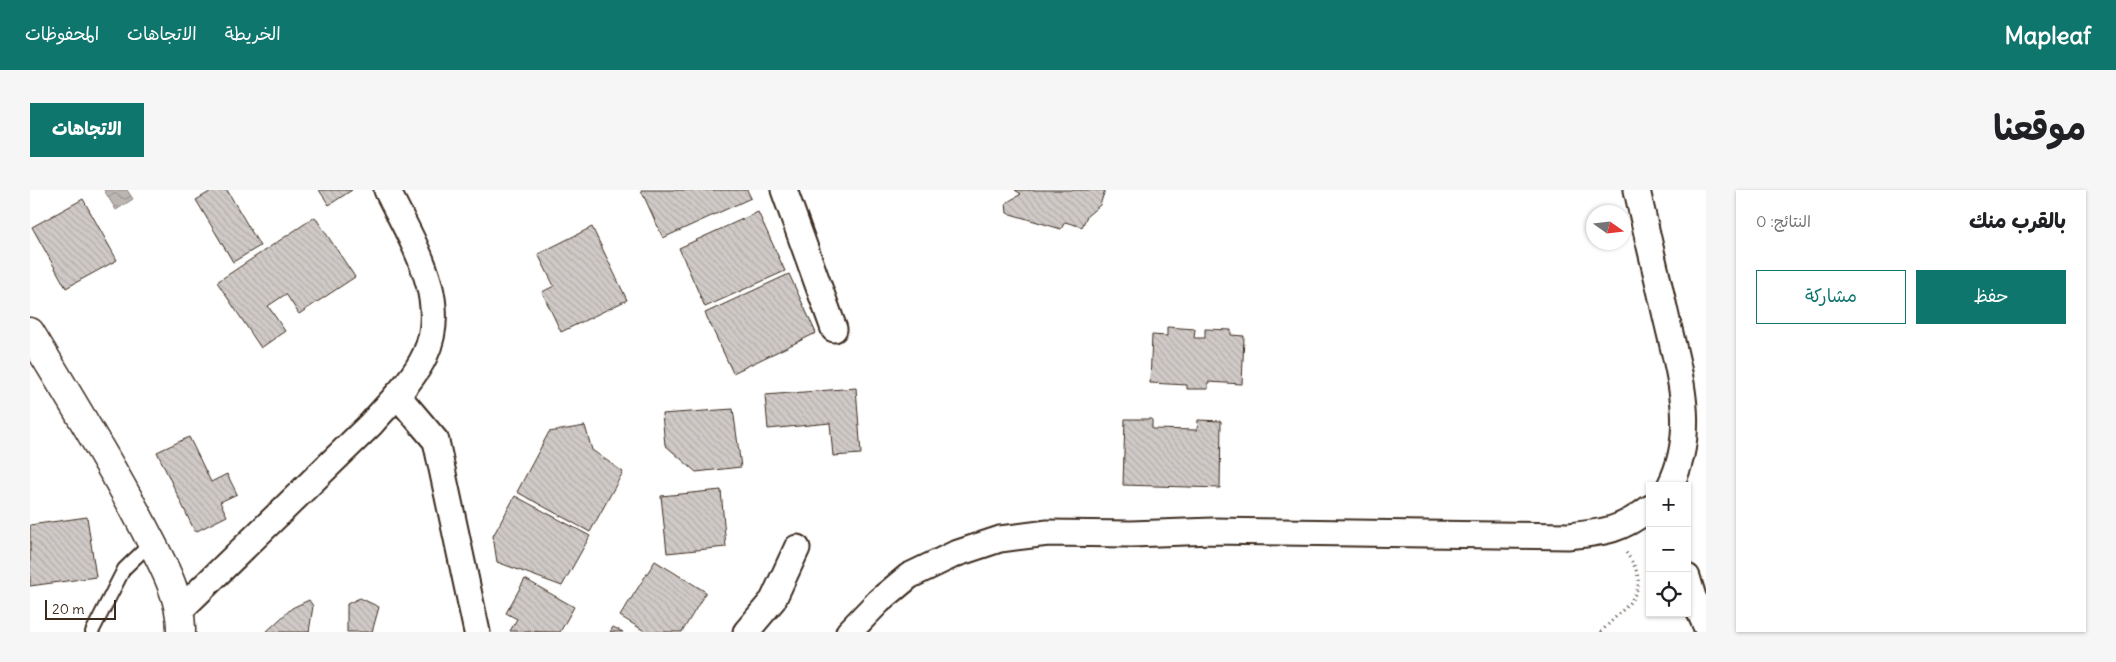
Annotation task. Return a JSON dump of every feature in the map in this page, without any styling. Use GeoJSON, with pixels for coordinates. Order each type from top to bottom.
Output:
{"type":"FeatureCollection","features":[{"type":"Feature","properties":{"kind":"street"},"geometry":{"type":"LineString","coordinates":[[180,621],[371,424],[397,395],[424,356],[431,340],[434,318],[428,279],[387,190]]}},
{"type":"Feature","properties":{"kind":"street"},"geometry":{"type":"LineString","coordinates":[[784,190],[834,329]]}},
{"type":"Feature","properties":{"kind":"street"},"geometry":{"type":"LineString","coordinates":[[1637,190],[1683,388],[1685,428],[1679,468],[1672,482]]}},
{"type":"Feature","properties":{"kind":"street"},"geometry":{"type":"LineString","coordinates":[[30,332],[97,441],[152,543],[174,594],[180,621]]}},
{"type":"Feature","properties":{"kind":"street"},"geometry":{"type":"LineString","coordinates":[[397,395],[436,441],[477,632]]}},
{"type":"Feature","properties":{"kind":"street"},"geometry":{"type":"LineString","coordinates":[[849,632],[879,601],[909,576],[954,554],[1000,539],[1048,533],[1130,534],[1213,531],[1333,531],[1568,536],[1605,532],[1634,520],[1646,511]]}},
{"type":"Feature","properties":{"kind":"street"},"geometry":{"type":"LineString","coordinates":[[746,632],[773,600],[797,548]]}},
{"type":"Feature","properties":{"kind":"street"},"geometry":{"type":"LineString","coordinates":[[1691,590],[1706,626]]}},
{"type":"Feature","properties":{"kind":"lane"},"geometry":{"type":"LineString","coordinates":[[92,632],[124,569],[152,543]]}},
{"type":"Feature","properties":{"kind":"path"},"geometry":{"type":"LineString","coordinates":[[1601,632],[1635,598],[1639,582],[1629,557],[1618,543],[1605,532]]}},
{"type":"Feature","properties":{"kind":"water"},"geometry":{"type":"Polygon","coordinates":[[[104,190],[127,190],[133,199],[116,210],[104,190]]]}},
{"type":"Feature","properties":{"kind":"building"},"geometry":{"type":"Polygon","coordinates":[[[213,190],[227,190],[260,246],[233,262],[196,200],[213,190]]]}},
{"type":"Feature","properties":{"kind":"building"},"geometry":{"type":"Polygon","coordinates":[[[319,190],[352,190],[329,205],[319,190]]]}},
{"type":"Feature","properties":{"kind":"building"},"geometry":{"type":"Polygon","coordinates":[[[641,190],[747,190],[751,198],[663,238],[641,190]]]}},
{"type":"Feature","properties":{"kind":"building"},"geometry":{"type":"Polygon","coordinates":[[[1015,190],[1105,190],[1100,205],[1087,216],[1082,227],[1065,222],[1061,229],[1007,213],[1006,203],[1021,194],[1015,190]]]}},
{"type":"Feature","properties":{"kind":"building"},"geometry":{"type":"Polygon","coordinates":[[[83,199],[117,260],[66,288],[32,227],[83,199]]]}},
{"type":"Feature","properties":{"kind":"building"},"geometry":{"type":"Polygon","coordinates":[[[758,212],[785,271],[705,307],[679,248],[758,212]]]}},
{"type":"Feature","properties":{"kind":"building"},"geometry":{"type":"Polygon","coordinates":[[[315,217],[355,277],[299,314],[286,294],[268,306],[285,331],[261,348],[217,282],[315,217]]]}},
{"type":"Feature","properties":{"kind":"building"},"geometry":{"type":"Polygon","coordinates":[[[592,227],[627,300],[561,332],[542,292],[554,286],[538,254],[592,227]]]}},
{"type":"Feature","properties":{"kind":"building"},"geometry":{"type":"Polygon","coordinates":[[[789,274],[816,333],[733,373],[705,313],[789,274]]]}},
{"type":"Feature","properties":{"kind":"building"},"geometry":{"type":"Polygon","coordinates":[[[1167,327],[1195,329],[1194,338],[1205,338],[1205,329],[1231,330],[1231,335],[1244,336],[1242,384],[1208,382],[1208,389],[1187,389],[1187,385],[1150,383],[1152,335],[1167,336],[1167,327]]]}},
{"type":"Feature","properties":{"kind":"building"},"geometry":{"type":"Polygon","coordinates":[[[856,388],[861,454],[833,456],[830,423],[768,429],[765,395],[856,388]]]}},
{"type":"Feature","properties":{"kind":"building"},"geometry":{"type":"Polygon","coordinates":[[[733,409],[741,467],[696,472],[665,445],[662,414],[733,409]]]}},
{"type":"Feature","properties":{"kind":"building"},"geometry":{"type":"Polygon","coordinates":[[[1125,419],[1152,419],[1152,429],[1197,430],[1198,420],[1221,421],[1220,488],[1123,485],[1125,419]]]}},
{"type":"Feature","properties":{"kind":"building"},"geometry":{"type":"Polygon","coordinates":[[[585,426],[592,450],[623,472],[590,532],[517,492],[549,432],[585,426]]]}},
{"type":"Feature","properties":{"kind":"building"},"geometry":{"type":"Polygon","coordinates":[[[189,437],[211,482],[227,474],[237,494],[220,502],[227,516],[195,532],[157,452],[189,437]]]}},
{"type":"Feature","properties":{"kind":"building"},"geometry":{"type":"Polygon","coordinates":[[[721,490],[726,547],[667,553],[661,496],[721,490]]]}},
{"type":"Feature","properties":{"kind":"building"},"geometry":{"type":"Polygon","coordinates":[[[515,496],[590,536],[562,586],[497,562],[493,536],[515,496]]]}},
{"type":"Feature","properties":{"kind":"building"},"geometry":{"type":"Polygon","coordinates":[[[87,517],[96,577],[30,586],[30,525],[87,517]]]}},
{"type":"Feature","properties":{"kind":"building"},"geometry":{"type":"Polygon","coordinates":[[[655,561],[706,592],[682,632],[646,632],[620,616],[655,561]]]}},
{"type":"Feature","properties":{"kind":"building"},"geometry":{"type":"Polygon","coordinates":[[[525,579],[574,607],[560,632],[510,631],[517,619],[506,613],[525,579]]]}},
{"type":"Feature","properties":{"kind":"building"},"geometry":{"type":"Polygon","coordinates":[[[360,598],[379,607],[372,632],[347,632],[347,604],[360,598]]]}},
{"type":"Feature","properties":{"kind":"building"},"geometry":{"type":"Polygon","coordinates":[[[309,600],[313,606],[309,632],[266,632],[292,608],[309,600]]]}},
{"type":"Feature","properties":{"kind":"building"},"geometry":{"type":"Polygon","coordinates":[[[613,627],[623,632],[610,632],[613,627]]]}}]}
